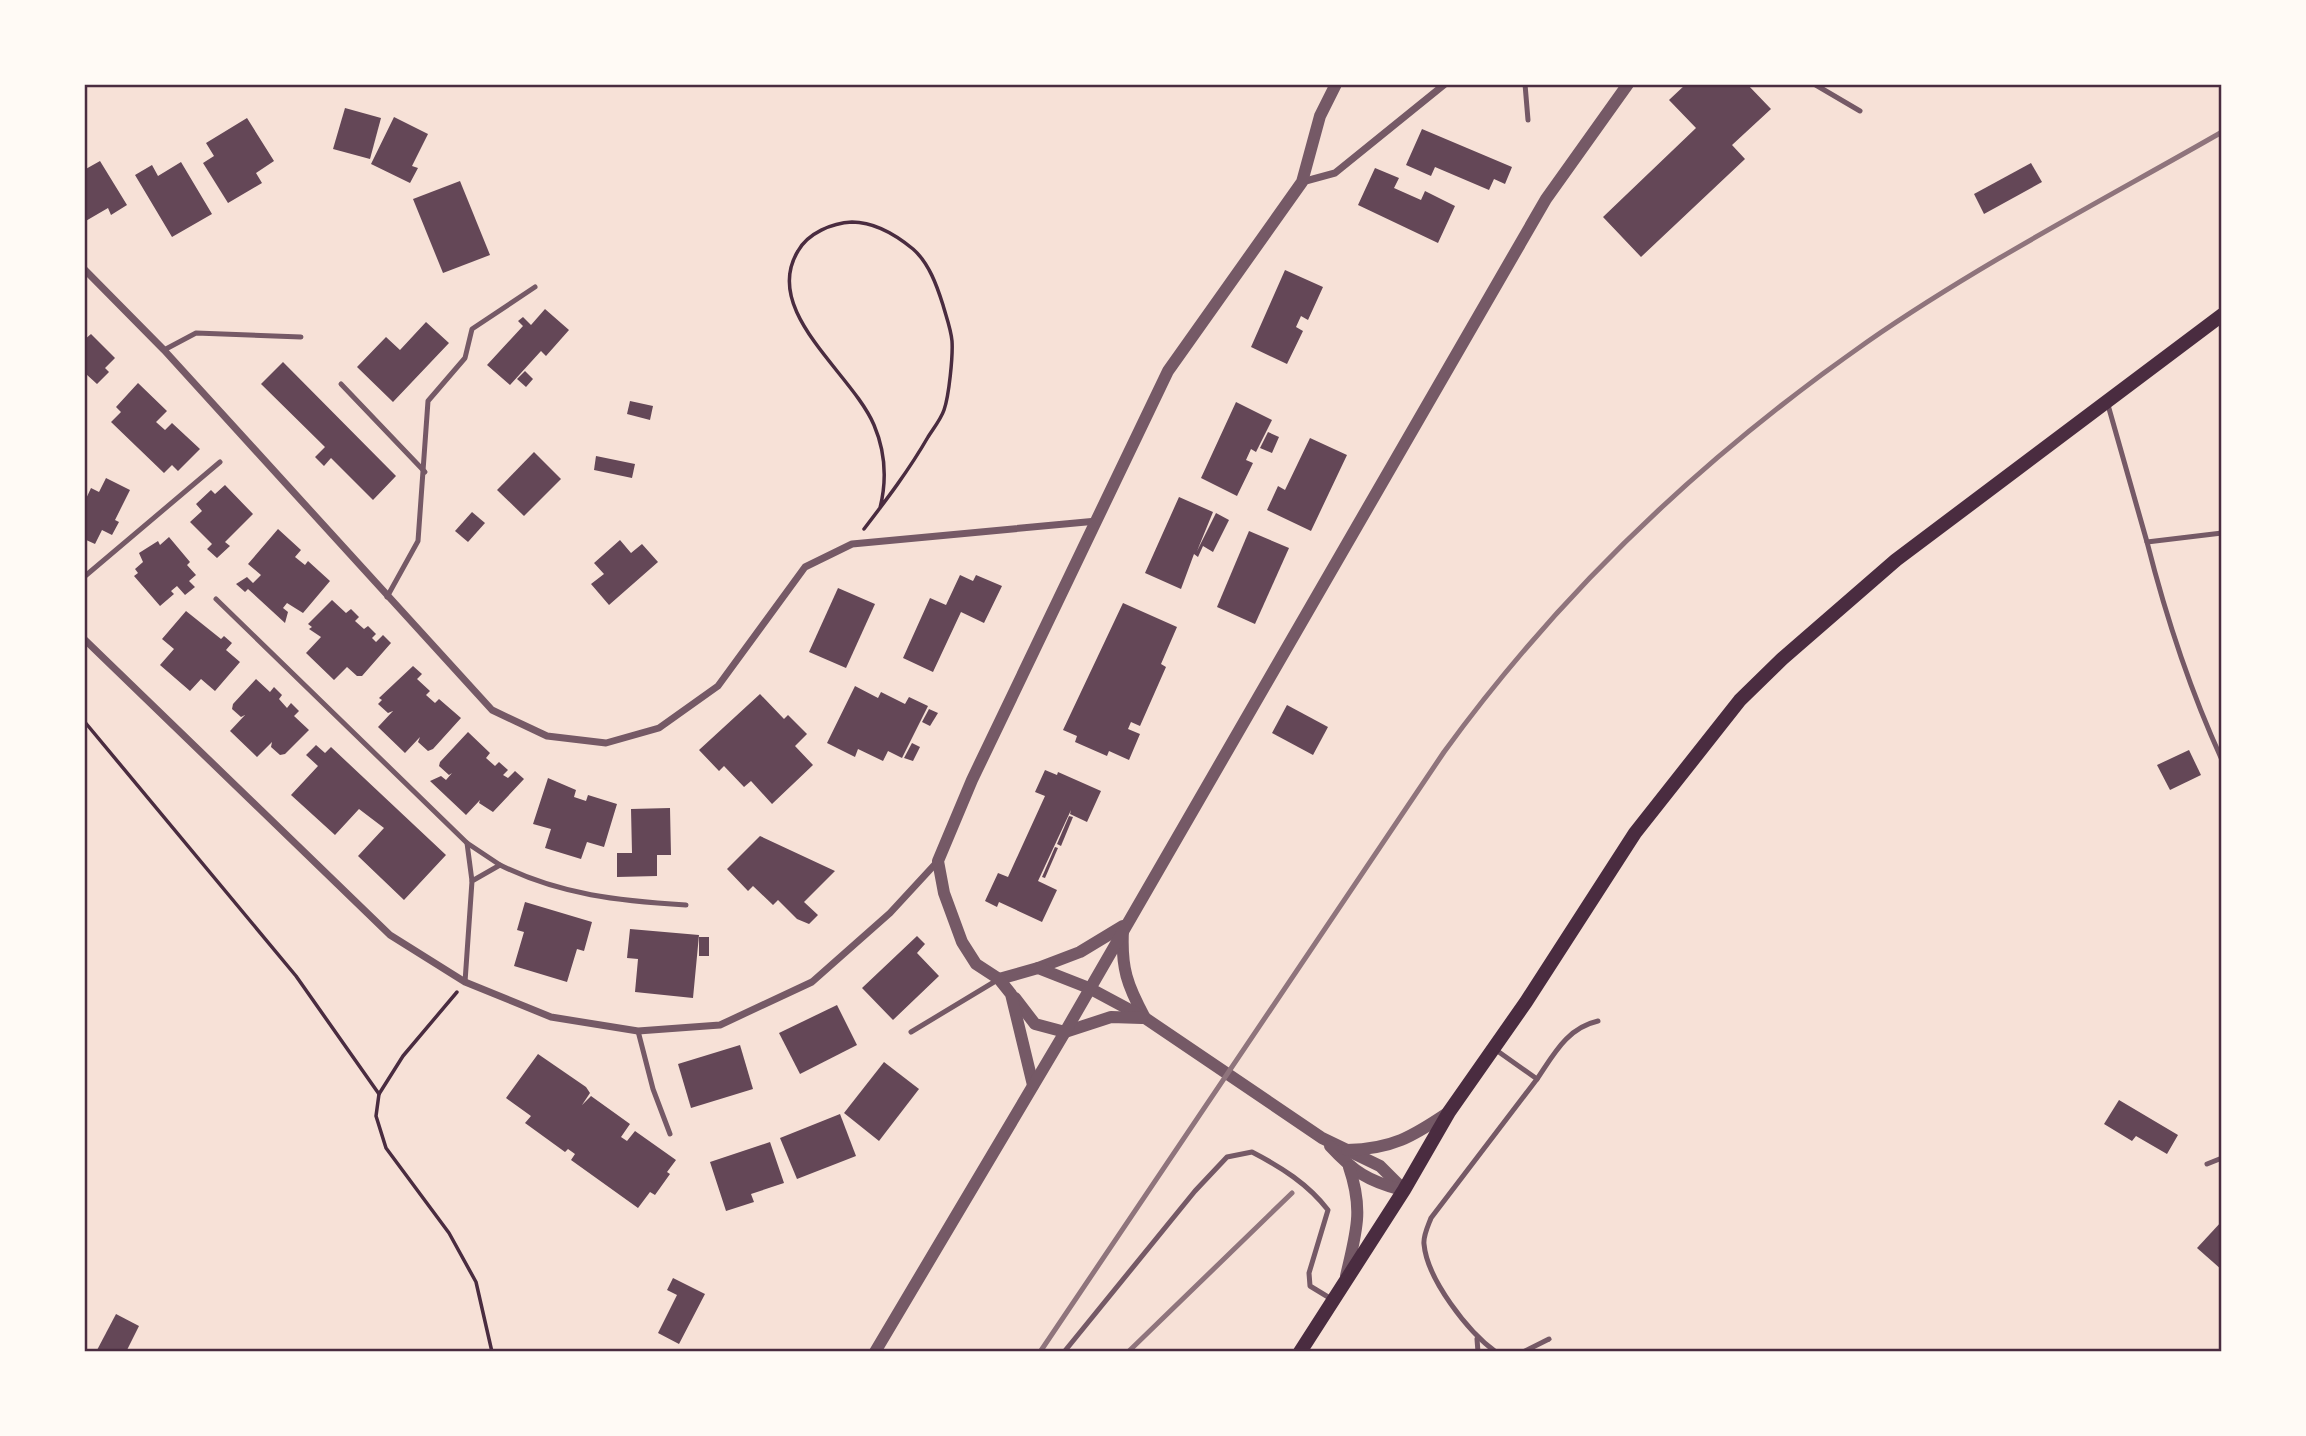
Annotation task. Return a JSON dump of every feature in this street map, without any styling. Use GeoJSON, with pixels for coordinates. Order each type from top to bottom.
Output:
{"type":"FeatureCollection","features":[{"type":"Feature","properties":{"kind":"main road"},"geometry":{"type":"LineString","coordinates":[[1300,1352],[1404,1190],[1449,1112],[1635,833],[1740,700],[1782,659],[1896,560],[2222,315]]}},
{"type":"Feature","properties":{"kind":"street"},"geometry":{"type":"LineString","coordinates":[[84,639],[390,935],[465,982],[551,1017],[639,1031],[720,1025],[811,982],[890,913],[938,861],[972,780],[1168,371],[1303,182],[1320,116],[1336,84]]}},
{"type":"Feature","properties":{"kind":"street"},"geometry":{"type":"LineString","coordinates":[[1303,182],[1335,173],[1446,84]]}},
{"type":"Feature","properties":{"kind":"street"},"geometry":{"type":"LineString","coordinates":[[875,1352],[1065,1032],[1546,199],[1628,84]]}},
{"type":"Feature","properties":{"kind":"street"},"geometry":{"type":"LineString","coordinates":[[84,269],[164,350],[492,710],[547,736],[606,743],[659,728],[718,687],[805,567],[852,544],[1098,521]]}},
{"type":"Feature","properties":{"kind":"street"},"geometry":{"type":"LineString","coordinates":[[938,861],[944,893],[962,942],[976,964],[999,979],[1035,1024],[1065,1032],[1111,1017],[1145,1018]]}},
{"type":"Feature","properties":{"kind":"street"},"geometry":{"type":"LineString","coordinates":[[999,979],[1038,968],[1080,951],[1124,926]]}},
{"type":"Feature","properties":{"kind":"street"},"geometry":{"type":"LineString","coordinates":[[1124,926],[1122,952],[1126,984],[1145,1018]]}},
{"type":"Feature","properties":{"kind":"street"},"geometry":{"type":"LineString","coordinates":[[1038,968],[1089,988],[1145,1018],[1322,1138],[1380,1166],[1404,1190]]}},
{"type":"Feature","properties":{"kind":"street"},"geometry":{"type":"LineString","coordinates":[[1011,994],[1033,1085]]}},
{"type":"Feature","properties":{"kind":"street"},"geometry":{"type":"LineString","coordinates":[[1343,1150],[1377,1149],[1410,1138],[1449,1112]]}},
{"type":"Feature","properties":{"kind":"street"},"geometry":{"type":"LineString","coordinates":[[1322,1138],[1349,1167],[1374,1182],[1404,1190]]}},
{"type":"Feature","properties":{"kind":"street"},"geometry":{"type":"LineString","coordinates":[[1346,1278],[1359,1215],[1359,1194],[1349,1167]]}},
{"type":"Feature","properties":{"kind":"lane"},"geometry":{"type":"LineString","coordinates":[[1525,84],[1528,120]]}},
{"type":"Feature","properties":{"kind":"lane"},"geometry":{"type":"LineString","coordinates":[[1814,84],[1860,111]]}},
{"type":"Feature","properties":{"kind":"lane"},"geometry":{"type":"LineString","coordinates":[[387,597],[418,541],[428,401],[465,358],[472,329],[535,287]]}},
{"type":"Feature","properties":{"kind":"lane"},"geometry":{"type":"LineString","coordinates":[[164,350],[197,332],[301,337]]}},
{"type":"Feature","properties":{"kind":"lane"},"geometry":{"type":"LineString","coordinates":[[341,384],[425,472]]}},
{"type":"Feature","properties":{"kind":"lane"},"geometry":{"type":"LineString","coordinates":[[2107,402],[2163,602],[2204,720],[2222,760]]}},
{"type":"Feature","properties":{"kind":"lane"},"geometry":{"type":"LineString","coordinates":[[84,577],[220,462]]}},
{"type":"Feature","properties":{"kind":"lane"},"geometry":{"type":"LineString","coordinates":[[2147,542],[2222,533]]}},
{"type":"Feature","properties":{"kind":"lane"},"geometry":{"type":"LineString","coordinates":[[216,598],[467,843],[500,865],[533,881],[581,895],[686,905]]}},
{"type":"Feature","properties":{"kind":"lane"},"geometry":{"type":"LineString","coordinates":[[465,982],[472,881],[467,843]]}},
{"type":"Feature","properties":{"kind":"lane"},"geometry":{"type":"LineString","coordinates":[[472,881],[500,865]]}},
{"type":"Feature","properties":{"kind":"lane"},"geometry":{"type":"LineString","coordinates":[[911,1032],[999,979]]}},
{"type":"Feature","properties":{"kind":"lane"},"geometry":{"type":"LineString","coordinates":[[1496,1352],[1477,1339],[1428,1268],[1423,1241],[1431,1218],[1537,1079],[1559,1045],[1581,1025],[1598,1021]]}},
{"type":"Feature","properties":{"kind":"lane"},"geometry":{"type":"LineString","coordinates":[[639,1031],[653,1089],[670,1134]]}},
{"type":"Feature","properties":{"kind":"lane"},"geometry":{"type":"LineString","coordinates":[[1493,1048],[1537,1079]]}},
{"type":"Feature","properties":{"kind":"lane"},"geometry":{"type":"LineString","coordinates":[[1064,1352],[1195,1191],[1227,1157],[1252,1152],[1316,1194],[1328,1210],[1326,1227],[1309,1273],[1310,1286],[1333,1300]]}},
{"type":"Feature","properties":{"kind":"lane"},"geometry":{"type":"LineString","coordinates":[[2207,1164],[2222,1158]]}},
{"type":"Feature","properties":{"kind":"lane"},"geometry":{"type":"LineString","coordinates":[[1477,1339],[1478,1352]]}},
{"type":"Feature","properties":{"kind":"lane"},"geometry":{"type":"LineString","coordinates":[[1523,1352],[1549,1339]]}},
{"type":"Feature","properties":{"kind":"path"},"geometry":{"type":"LineString","coordinates":[[852,544],[903,480],[944,409],[952,341],[936,282],[916,251],[888,232],[863,222],[838,222],[802,243],[792,260],[788,281],[792,305],[830,363],[858,396],[874,425],[883,455],[885,488],[880,508]]}},
{"type":"Feature","properties":{"kind":"path"},"geometry":{"type":"LineString","coordinates":[[84,720],[296,976],[379,1094]]}},
{"type":"Feature","properties":{"kind":"path"},"geometry":{"type":"LineString","coordinates":[[465,982],[403,1056],[379,1094],[376,1116],[386,1148],[449,1233],[477,1282],[492,1352]]}},
{"type":"Feature","properties":{"kind":"building"},"geometry":{"type":"Polygon","coordinates":[[[1686,84],[1747,84],[1771,109],[1732,145],[1745,159],[1641,257],[1603,217],[1696,128],[1669,100],[1686,84]]]}},
{"type":"Feature","properties":{"kind":"building"},"geometry":{"type":"Polygon","coordinates":[[[345,108],[381,118],[370,159],[333,149],[345,108]]]}},
{"type":"Feature","properties":{"kind":"building"},"geometry":{"type":"Polygon","coordinates":[[[394,117],[428,134],[412,166],[418,168],[410,183],[371,164],[394,117]]]}},
{"type":"Feature","properties":{"kind":"building"},"geometry":{"type":"Polygon","coordinates":[[[247,118],[274,161],[256,173],[262,183],[228,203],[203,163],[214,156],[206,143],[247,118]]]}},
{"type":"Feature","properties":{"kind":"building"},"geometry":{"type":"Polygon","coordinates":[[[1422,129],[1512,167],[1505,184],[1494,179],[1489,190],[1435,167],[1431,176],[1406,165],[1422,129]]]}},
{"type":"Feature","properties":{"kind":"building"},"geometry":{"type":"Polygon","coordinates":[[[100,161],[127,205],[111,215],[108,208],[84,222],[84,170],[100,161]]]}},
{"type":"Feature","properties":{"kind":"building"},"geometry":{"type":"Polygon","coordinates":[[[181,162],[212,214],[172,237],[135,175],[152,165],[158,176],[181,162]]]}},
{"type":"Feature","properties":{"kind":"building"},"geometry":{"type":"Polygon","coordinates":[[[2031,163],[2042,182],[1984,214],[1974,194],[2031,163]]]}},
{"type":"Feature","properties":{"kind":"building"},"geometry":{"type":"Polygon","coordinates":[[[1375,168],[1399,178],[1394,188],[1421,200],[1425,191],[1455,206],[1438,243],[1358,205],[1375,168]]]}},
{"type":"Feature","properties":{"kind":"building"},"geometry":{"type":"Polygon","coordinates":[[[460,181],[490,255],[443,273],[413,199],[460,181]]]}},
{"type":"Feature","properties":{"kind":"building"},"geometry":{"type":"Polygon","coordinates":[[[1285,270],[1323,287],[1308,320],[1301,316],[1296,327],[1303,331],[1287,364],[1251,347],[1285,270]]]}},
{"type":"Feature","properties":{"kind":"building"},"geometry":{"type":"Polygon","coordinates":[[[545,309],[569,330],[546,356],[541,351],[510,385],[487,365],[523,326],[518,321],[523,317],[531,325],[545,309]]]}},
{"type":"Feature","properties":{"kind":"building"},"geometry":{"type":"Polygon","coordinates":[[[426,322],[449,343],[393,402],[357,367],[386,337],[400,350],[426,322]]]}},
{"type":"Feature","properties":{"kind":"building"},"geometry":{"type":"Polygon","coordinates":[[[91,334],[115,358],[105,368],[109,372],[97,384],[86,374],[84,376],[84,340],[91,334]]]}},
{"type":"Feature","properties":{"kind":"building"},"geometry":{"type":"Polygon","coordinates":[[[283,362],[396,476],[373,500],[331,458],[324,466],[315,457],[325,447],[261,384],[283,362]]]}},
{"type":"Feature","properties":{"kind":"building"},"geometry":{"type":"Polygon","coordinates":[[[525,371],[533,379],[526,387],[517,379],[525,371]]]}},
{"type":"Feature","properties":{"kind":"building"},"geometry":{"type":"Polygon","coordinates":[[[138,383],[167,411],[156,422],[165,430],[172,423],[200,449],[178,471],[172,465],[164,473],[111,422],[121,412],[116,407],[138,383]]]}},
{"type":"Feature","properties":{"kind":"building"},"geometry":{"type":"Polygon","coordinates":[[[630,401],[653,406],[650,420],[627,414],[630,401]]]}},
{"type":"Feature","properties":{"kind":"building"},"geometry":{"type":"Polygon","coordinates":[[[1236,402],[1272,420],[1256,452],[1251,449],[1246,460],[1253,463],[1237,496],[1201,478],[1236,402]]]}},
{"type":"Feature","properties":{"kind":"building"},"geometry":{"type":"Polygon","coordinates":[[[1268,432],[1279,437],[1272,453],[1260,448],[1268,432]]]}},
{"type":"Feature","properties":{"kind":"building"},"geometry":{"type":"Polygon","coordinates":[[[1310,438],[1347,455],[1311,531],[1267,510],[1278,486],[1285,490],[1310,438]]]}},
{"type":"Feature","properties":{"kind":"building"},"geometry":{"type":"Polygon","coordinates":[[[534,452],[561,479],[524,516],[497,490],[534,452]]]}},
{"type":"Feature","properties":{"kind":"building"},"geometry":{"type":"Polygon","coordinates":[[[596,456],[635,464],[632,478],[594,470],[596,456]]]}},
{"type":"Feature","properties":{"kind":"building"},"geometry":{"type":"Polygon","coordinates":[[[106,478],[130,490],[115,520],[119,522],[112,535],[102,530],[95,544],[84,539],[84,503],[91,488],[99,492],[106,478]]]}},
{"type":"Feature","properties":{"kind":"building"},"geometry":{"type":"Polygon","coordinates":[[[225,485],[253,514],[225,542],[230,546],[217,558],[207,549],[212,544],[190,522],[202,511],[196,504],[211,490],[215,494],[225,485]]]}},
{"type":"Feature","properties":{"kind":"building"},"geometry":{"type":"Polygon","coordinates":[[[1179,497],[1213,512],[1197,551],[1216,513],[1229,520],[1213,552],[1203,546],[1198,557],[1194,554],[1181,589],[1145,573],[1179,497]]]}},
{"type":"Feature","properties":{"kind":"building"},"geometry":{"type":"Polygon","coordinates":[[[472,512],[485,523],[468,542],[455,531],[472,512]]]}},
{"type":"Feature","properties":{"kind":"building"},"geometry":{"type":"Polygon","coordinates":[[[278,529],[301,550],[295,557],[305,565],[308,561],[330,581],[303,613],[287,603],[283,608],[288,612],[285,623],[248,589],[245,592],[236,584],[247,577],[253,583],[261,575],[248,564],[278,529]]]}},
{"type":"Feature","properties":{"kind":"building"},"geometry":{"type":"Polygon","coordinates":[[[1249,531],[1289,548],[1255,624],[1217,607],[1249,531]]]}},
{"type":"Feature","properties":{"kind":"building"},"geometry":{"type":"Polygon","coordinates":[[[169,537],[190,562],[187,565],[196,575],[189,581],[195,587],[185,595],[177,586],[171,591],[174,594],[160,606],[134,576],[138,573],[135,569],[143,562],[139,553],[158,541],[160,545],[169,537]]]}},
{"type":"Feature","properties":{"kind":"building"},"geometry":{"type":"Polygon","coordinates":[[[620,540],[631,553],[642,544],[658,562],[609,605],[591,584],[604,574],[594,563],[620,540]]]}},
{"type":"Feature","properties":{"kind":"building"},"geometry":{"type":"Polygon","coordinates":[[[960,575],[973,581],[976,575],[1002,586],[984,623],[961,612],[933,672],[903,658],[930,598],[946,605],[960,575]]]}},
{"type":"Feature","properties":{"kind":"building"},"geometry":{"type":"Polygon","coordinates":[[[838,588],[875,604],[846,668],[809,652],[838,588]]]}},
{"type":"Feature","properties":{"kind":"building"},"geometry":{"type":"Polygon","coordinates":[[[332,600],[346,613],[351,609],[359,617],[355,621],[364,629],[368,626],[376,634],[372,638],[376,642],[383,635],[391,643],[362,676],[357,676],[347,667],[334,680],[306,653],[321,637],[309,629],[312,627],[308,624],[332,600]]]}},
{"type":"Feature","properties":{"kind":"building"},"geometry":{"type":"Polygon","coordinates":[[[1123,603],[1177,627],[1161,664],[1166,667],[1140,726],[1131,722],[1128,729],[1140,734],[1129,760],[1109,751],[1107,756],[1075,742],[1077,736],[1063,730],[1123,603]]]}},
{"type":"Feature","properties":{"kind":"building"},"geometry":{"type":"Polygon","coordinates":[[[186,611],[221,639],[224,636],[232,643],[226,650],[240,662],[215,691],[201,679],[190,691],[160,665],[174,649],[162,639],[186,611]]]}},
{"type":"Feature","properties":{"kind":"building"},"geometry":{"type":"Polygon","coordinates":[[[413,666],[422,674],[417,679],[430,691],[426,695],[435,703],[439,699],[461,718],[433,749],[428,751],[418,742],[420,737],[405,753],[378,727],[393,711],[388,713],[378,704],[382,700],[379,698],[413,666]]]}},
{"type":"Feature","properties":{"kind":"building"},"geometry":{"type":"Polygon","coordinates":[[[256,679],[270,692],[274,687],[282,695],[279,699],[287,708],[291,703],[299,711],[294,716],[309,730],[285,754],[280,755],[271,747],[272,742],[257,757],[230,731],[245,715],[241,717],[232,709],[233,704],[256,679]]]}},
{"type":"Feature","properties":{"kind":"building"},"geometry":{"type":"Polygon","coordinates":[[[855,686],[878,698],[881,692],[905,704],[909,697],[928,706],[902,758],[888,751],[883,761],[858,749],[855,757],[827,743],[855,686]]]}},
{"type":"Feature","properties":{"kind":"building"},"geometry":{"type":"Polygon","coordinates":[[[760,694],[784,719],[788,715],[807,734],[795,746],[813,765],[772,804],[751,781],[744,787],[724,766],[719,771],[699,750],[760,694]]]}},
{"type":"Feature","properties":{"kind":"building"},"geometry":{"type":"Polygon","coordinates":[[[1287,705],[1328,727],[1313,755],[1272,733],[1287,705]]]}},
{"type":"Feature","properties":{"kind":"building"},"geometry":{"type":"Polygon","coordinates":[[[929,709],[938,713],[930,726],[922,722],[929,709]]]}},
{"type":"Feature","properties":{"kind":"building"},"geometry":{"type":"Polygon","coordinates":[[[468,732],[490,753],[486,758],[495,766],[499,762],[508,770],[503,775],[508,778],[515,771],[524,779],[493,812],[479,803],[480,800],[466,815],[430,781],[441,776],[446,780],[452,773],[449,775],[439,766],[440,762],[468,732]]]}},
{"type":"Feature","properties":{"kind":"building"},"geometry":{"type":"Polygon","coordinates":[[[912,743],[920,747],[913,761],[904,758],[912,743]]]}},
{"type":"Feature","properties":{"kind":"building"},"geometry":{"type":"Polygon","coordinates":[[[316,745],[325,753],[331,747],[446,855],[404,900],[358,856],[384,828],[359,809],[335,835],[291,795],[318,766],[306,755],[316,745]]]}},
{"type":"Feature","properties":{"kind":"building"},"geometry":{"type":"Polygon","coordinates":[[[2189,750],[2201,775],[2170,790],[2157,765],[2189,750]]]}},
{"type":"Feature","properties":{"kind":"building"},"geometry":{"type":"Polygon","coordinates":[[[1045,770],[1057,775],[1058,772],[1101,791],[1087,822],[1070,814],[1071,810],[1038,881],[1057,890],[1042,922],[999,902],[997,907],[985,901],[998,873],[1008,877],[1045,796],[1035,792],[1045,770]]]}},
{"type":"Feature","properties":{"kind":"building"},"geometry":{"type":"Polygon","coordinates":[[[548,778],[576,790],[574,797],[586,801],[588,795],[617,804],[604,847],[587,842],[581,859],[545,848],[551,829],[533,824],[548,778]]]}},
{"type":"Feature","properties":{"kind":"building"},"geometry":{"type":"Polygon","coordinates":[[[670,808],[671,855],[657,855],[657,876],[617,877],[617,853],[632,853],[631,809],[670,808]]]}},
{"type":"Feature","properties":{"kind":"building"},"geometry":{"type":"Polygon","coordinates":[[[1069,816],[1073,817],[1061,846],[1057,844],[1069,816]]]}},
{"type":"Feature","properties":{"kind":"building"},"geometry":{"type":"Polygon","coordinates":[[[760,836],[835,871],[804,902],[818,915],[809,924],[797,919],[778,900],[773,905],[753,886],[748,891],[727,869],[760,836]]]}},
{"type":"Feature","properties":{"kind":"building"},"geometry":{"type":"Polygon","coordinates":[[[1055,847],[1058,848],[1045,878],[1042,877],[1055,847]]]}},
{"type":"Feature","properties":{"kind":"building"},"geometry":{"type":"Polygon","coordinates":[[[525,902],[592,922],[584,951],[577,949],[567,982],[514,966],[524,932],[517,930],[525,902]]]}},
{"type":"Feature","properties":{"kind":"building"},"geometry":{"type":"Polygon","coordinates":[[[630,929],[699,935],[693,998],[635,992],[638,959],[627,958],[630,929]]]}},
{"type":"Feature","properties":{"kind":"building"},"geometry":{"type":"Polygon","coordinates":[[[917,936],[925,944],[917,953],[939,976],[893,1020],[862,988],[917,936]]]}},
{"type":"Feature","properties":{"kind":"building"},"geometry":{"type":"Polygon","coordinates":[[[699,937],[709,937],[709,956],[699,956],[699,937]]]}},
{"type":"Feature","properties":{"kind":"building"},"geometry":{"type":"Polygon","coordinates":[[[837,1005],[857,1045],[800,1074],[779,1033],[837,1005]]]}},
{"type":"Feature","properties":{"kind":"building"},"geometry":{"type":"Polygon","coordinates":[[[740,1045],[753,1089],[691,1108],[678,1064],[740,1045]]]}},
{"type":"Feature","properties":{"kind":"building"},"geometry":{"type":"Polygon","coordinates":[[[538,1054],[586,1087],[590,1093],[582,1105],[591,1096],[630,1124],[621,1137],[627,1141],[635,1131],[676,1160],[655,1195],[650,1192],[638,1208],[571,1160],[575,1154],[568,1149],[565,1152],[525,1123],[531,1116],[506,1098],[538,1054]]]}},
{"type":"Feature","properties":{"kind":"building"},"geometry":{"type":"Polygon","coordinates":[[[884,1062],[919,1089],[879,1141],[844,1113],[884,1062]]]}},
{"type":"Feature","properties":{"kind":"building"},"geometry":{"type":"Polygon","coordinates":[[[2119,1100],[2178,1135],[2167,1154],[2136,1136],[2132,1141],[2104,1124],[2119,1100]]]}},
{"type":"Feature","properties":{"kind":"building"},"geometry":{"type":"Polygon","coordinates":[[[840,1114],[856,1156],[797,1179],[780,1138],[840,1114]]]}},
{"type":"Feature","properties":{"kind":"building"},"geometry":{"type":"Polygon","coordinates":[[[770,1142],[784,1183],[751,1194],[754,1202],[726,1211],[710,1162],[770,1142]]]}},
{"type":"Feature","properties":{"kind":"building"},"geometry":{"type":"Polygon","coordinates":[[[2222,1221],[2222,1270],[2197,1248],[2222,1221]]]}},
{"type":"Feature","properties":{"kind":"building"},"geometry":{"type":"Polygon","coordinates":[[[673,1278],[705,1294],[679,1344],[658,1333],[677,1295],[667,1290],[673,1278]]]}},
{"type":"Feature","properties":{"kind":"building"},"geometry":{"type":"Polygon","coordinates":[[[116,1314],[139,1326],[126,1352],[96,1352],[116,1314]]]}},
{"type":"Feature","properties":{"kind":"railway"},"geometry":{"type":"LineString","coordinates":[[1040,1352],[1444,752],[1489,693],[1586,582],[1692,479],[1807,386],[1867,342],[1997,259],[2222,132]]}},
{"type":"Feature","properties":{"kind":"railway"},"geometry":{"type":"LineString","coordinates":[[1128,1352],[1292,1193]]}}]}
